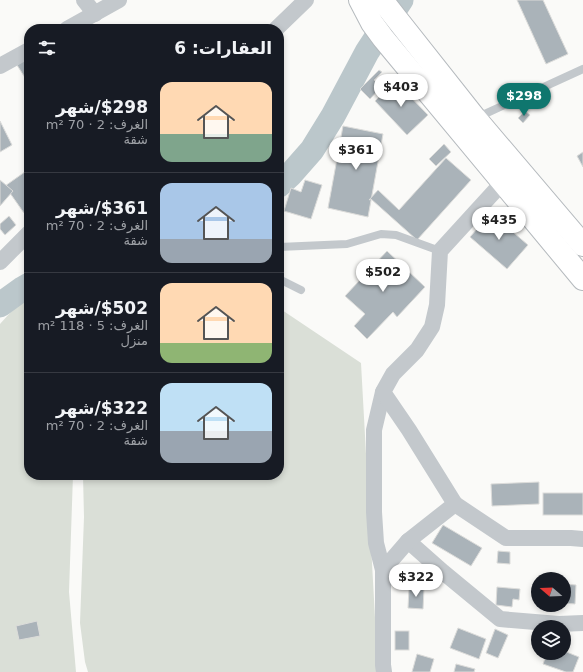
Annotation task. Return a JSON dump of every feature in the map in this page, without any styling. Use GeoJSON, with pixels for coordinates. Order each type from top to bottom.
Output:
{"type":"FeatureCollection","features":[{"type":"Feature","properties":{"kind":"main road"},"geometry":{"type":"LineString","coordinates":[[360,0],[378,30],[511,176],[583,245]]}},
{"type":"Feature","properties":{"kind":"main road"},"geometry":{"type":"LineString","coordinates":[[382,0],[475,118],[511,176],[583,279]]}},
{"type":"Feature","properties":{"kind":"street"},"geometry":{"type":"LineString","coordinates":[[82,23],[84,0]]}},
{"type":"Feature","properties":{"kind":"street"},"geometry":{"type":"LineString","coordinates":[[82,23],[119,0]]}},
{"type":"Feature","properties":{"kind":"street"},"geometry":{"type":"LineString","coordinates":[[281,24],[306,0]]}},
{"type":"Feature","properties":{"kind":"street"},"geometry":{"type":"LineString","coordinates":[[0,66],[24,53]]}},
{"type":"Feature","properties":{"kind":"street"},"geometry":{"type":"LineString","coordinates":[[384,672],[383,570],[376,543],[374,512],[374,430],[383,392],[393,374],[417,350],[432,327],[437,305],[440,251],[511,176]]}},
{"type":"Feature","properties":{"kind":"street"},"geometry":{"type":"LineString","coordinates":[[0,262],[24,238]]}},
{"type":"Feature","properties":{"kind":"street"},"geometry":{"type":"LineString","coordinates":[[383,392],[409,430],[455,504],[506,538],[583,539]]}},
{"type":"Feature","properties":{"kind":"street"},"geometry":{"type":"LineString","coordinates":[[383,570],[408,541],[455,504]]}},
{"type":"Feature","properties":{"kind":"street"},"geometry":{"type":"LineString","coordinates":[[408,541],[500,619],[560,624],[583,623]]}},
{"type":"Feature","properties":{"kind":"lane"},"geometry":{"type":"LineString","coordinates":[[475,118],[583,69]]}},
{"type":"Feature","properties":{"kind":"lane"},"geometry":{"type":"LineString","coordinates":[[284,247],[347,244],[381,234],[396,235],[440,251]]}},
{"type":"Feature","properties":{"kind":"lane"},"geometry":{"type":"LineString","coordinates":[[284,282],[301,290]]}},
{"type":"Feature","properties":{"kind":"shaded area"},"geometry":{"type":"Polygon","coordinates":[[[24,300],[24,480],[73,480],[69,592],[76,672],[0,672],[0,324],[19,303],[24,300]]]}},
{"type":"Feature","properties":{"kind":"shaded area"},"geometry":{"type":"Polygon","coordinates":[[[284,311],[361,363],[378,672],[88,672],[85,662],[80,623],[84,517],[83,480],[284,480],[284,311]]]}},
{"type":"Feature","properties":{"kind":"building"},"geometry":{"type":"Polygon","coordinates":[[[517,0],[543,0],[568,54],[546,64],[517,0]]]}},
{"type":"Feature","properties":{"kind":"building"},"geometry":{"type":"Polygon","coordinates":[[[24,61],[24,76],[17,65],[24,61]]]}},
{"type":"Feature","properties":{"kind":"building"},"geometry":{"type":"Polygon","coordinates":[[[379,70],[382,72],[374,80],[381,87],[370,99],[360,89],[379,70]]]}},
{"type":"Feature","properties":{"kind":"building"},"geometry":{"type":"Polygon","coordinates":[[[395,81],[428,115],[407,135],[375,101],[395,81]]]}},
{"type":"Feature","properties":{"kind":"building"},"geometry":{"type":"Polygon","coordinates":[[[525,111],[530,115],[523,123],[518,118],[525,111]]]}},
{"type":"Feature","properties":{"kind":"building"},"geometry":{"type":"Polygon","coordinates":[[[0,121],[12,145],[0,152],[0,121]]]}},
{"type":"Feature","properties":{"kind":"building"},"geometry":{"type":"Polygon","coordinates":[[[343,126],[383,134],[368,217],[328,208],[343,126]]]}},
{"type":"Feature","properties":{"kind":"building"},"geometry":{"type":"Polygon","coordinates":[[[444,144],[451,152],[436,166],[429,159],[444,144]]]}},
{"type":"Feature","properties":{"kind":"building"},"geometry":{"type":"Polygon","coordinates":[[[583,152],[583,167],[577,156],[583,152]]]}},
{"type":"Feature","properties":{"kind":"building"},"geometry":{"type":"Polygon","coordinates":[[[446,158],[471,180],[417,240],[371,199],[369,200],[378,190],[399,210],[446,158]]]}},
{"type":"Feature","properties":{"kind":"building"},"geometry":{"type":"Polygon","coordinates":[[[24,173],[24,213],[5,186],[24,173]]]}},
{"type":"Feature","properties":{"kind":"building"},"geometry":{"type":"Polygon","coordinates":[[[0,180],[13,191],[0,206],[0,180]]]}},
{"type":"Feature","properties":{"kind":"building"},"geometry":{"type":"Polygon","coordinates":[[[305,180],[322,185],[311,219],[284,211],[291,188],[301,192],[305,180]]]}},
{"type":"Feature","properties":{"kind":"building"},"geometry":{"type":"Polygon","coordinates":[[[491,213],[528,245],[507,269],[470,237],[491,213]]]}},
{"type":"Feature","properties":{"kind":"building"},"geometry":{"type":"Polygon","coordinates":[[[9,216],[16,225],[5,235],[0,229],[0,224],[9,216]]]}},
{"type":"Feature","properties":{"kind":"building"},"geometry":{"type":"Polygon","coordinates":[[[387,251],[425,287],[397,317],[393,312],[367,339],[354,326],[365,314],[345,296],[387,251]]]}},
{"type":"Feature","properties":{"kind":"building"},"geometry":{"type":"Polygon","coordinates":[[[539,482],[539,504],[492,506],[491,484],[539,482]]]}},
{"type":"Feature","properties":{"kind":"building"},"geometry":{"type":"Polygon","coordinates":[[[543,493],[583,493],[583,515],[543,515],[543,493]]]}},
{"type":"Feature","properties":{"kind":"building"},"geometry":{"type":"Polygon","coordinates":[[[443,525],[482,548],[471,566],[432,543],[443,525]]]}},
{"type":"Feature","properties":{"kind":"building"},"geometry":{"type":"Polygon","coordinates":[[[498,551],[510,552],[510,564],[497,563],[498,551]]]}},
{"type":"Feature","properties":{"kind":"building"},"geometry":{"type":"Polygon","coordinates":[[[571,585],[576,585],[575,604],[571,604],[571,585]]]}},
{"type":"Feature","properties":{"kind":"building"},"geometry":{"type":"Polygon","coordinates":[[[497,587],[520,589],[519,600],[513,599],[512,607],[496,605],[497,587]]]}},
{"type":"Feature","properties":{"kind":"building"},"geometry":{"type":"Polygon","coordinates":[[[409,588],[424,589],[423,609],[408,608],[409,588]]]}},
{"type":"Feature","properties":{"kind":"building"},"geometry":{"type":"Polygon","coordinates":[[[37,621],[40,636],[19,640],[16,626],[37,621]]]}},
{"type":"Feature","properties":{"kind":"building"},"geometry":{"type":"Polygon","coordinates":[[[458,628],[486,639],[479,659],[450,648],[458,628]]]}},
{"type":"Feature","properties":{"kind":"building"},"geometry":{"type":"Polygon","coordinates":[[[495,629],[508,635],[498,658],[486,653],[495,629]]]}},
{"type":"Feature","properties":{"kind":"building"},"geometry":{"type":"Polygon","coordinates":[[[395,631],[409,631],[409,650],[395,650],[395,631]]]}},
{"type":"Feature","properties":{"kind":"building"},"geometry":{"type":"Polygon","coordinates":[[[417,654],[434,659],[430,672],[412,672],[417,654]]]}},
{"type":"Feature","properties":{"kind":"building"},"geometry":{"type":"Polygon","coordinates":[[[571,654],[579,657],[573,672],[566,672],[543,664],[544,660],[571,660],[571,654]]]}},
{"type":"Feature","properties":{"kind":"building"},"geometry":{"type":"Polygon","coordinates":[[[456,664],[475,669],[474,672],[454,672],[456,664]]]}},
{"type":"Feature","properties":{"kind":"waterway"},"geometry":{"type":"LineString","coordinates":[[284,180],[312,150],[333,116],[367,52],[401,0]]}},
{"type":"Feature","properties":{"kind":"waterway"},"geometry":{"type":"LineString","coordinates":[[0,305],[24,288]]}}]}
